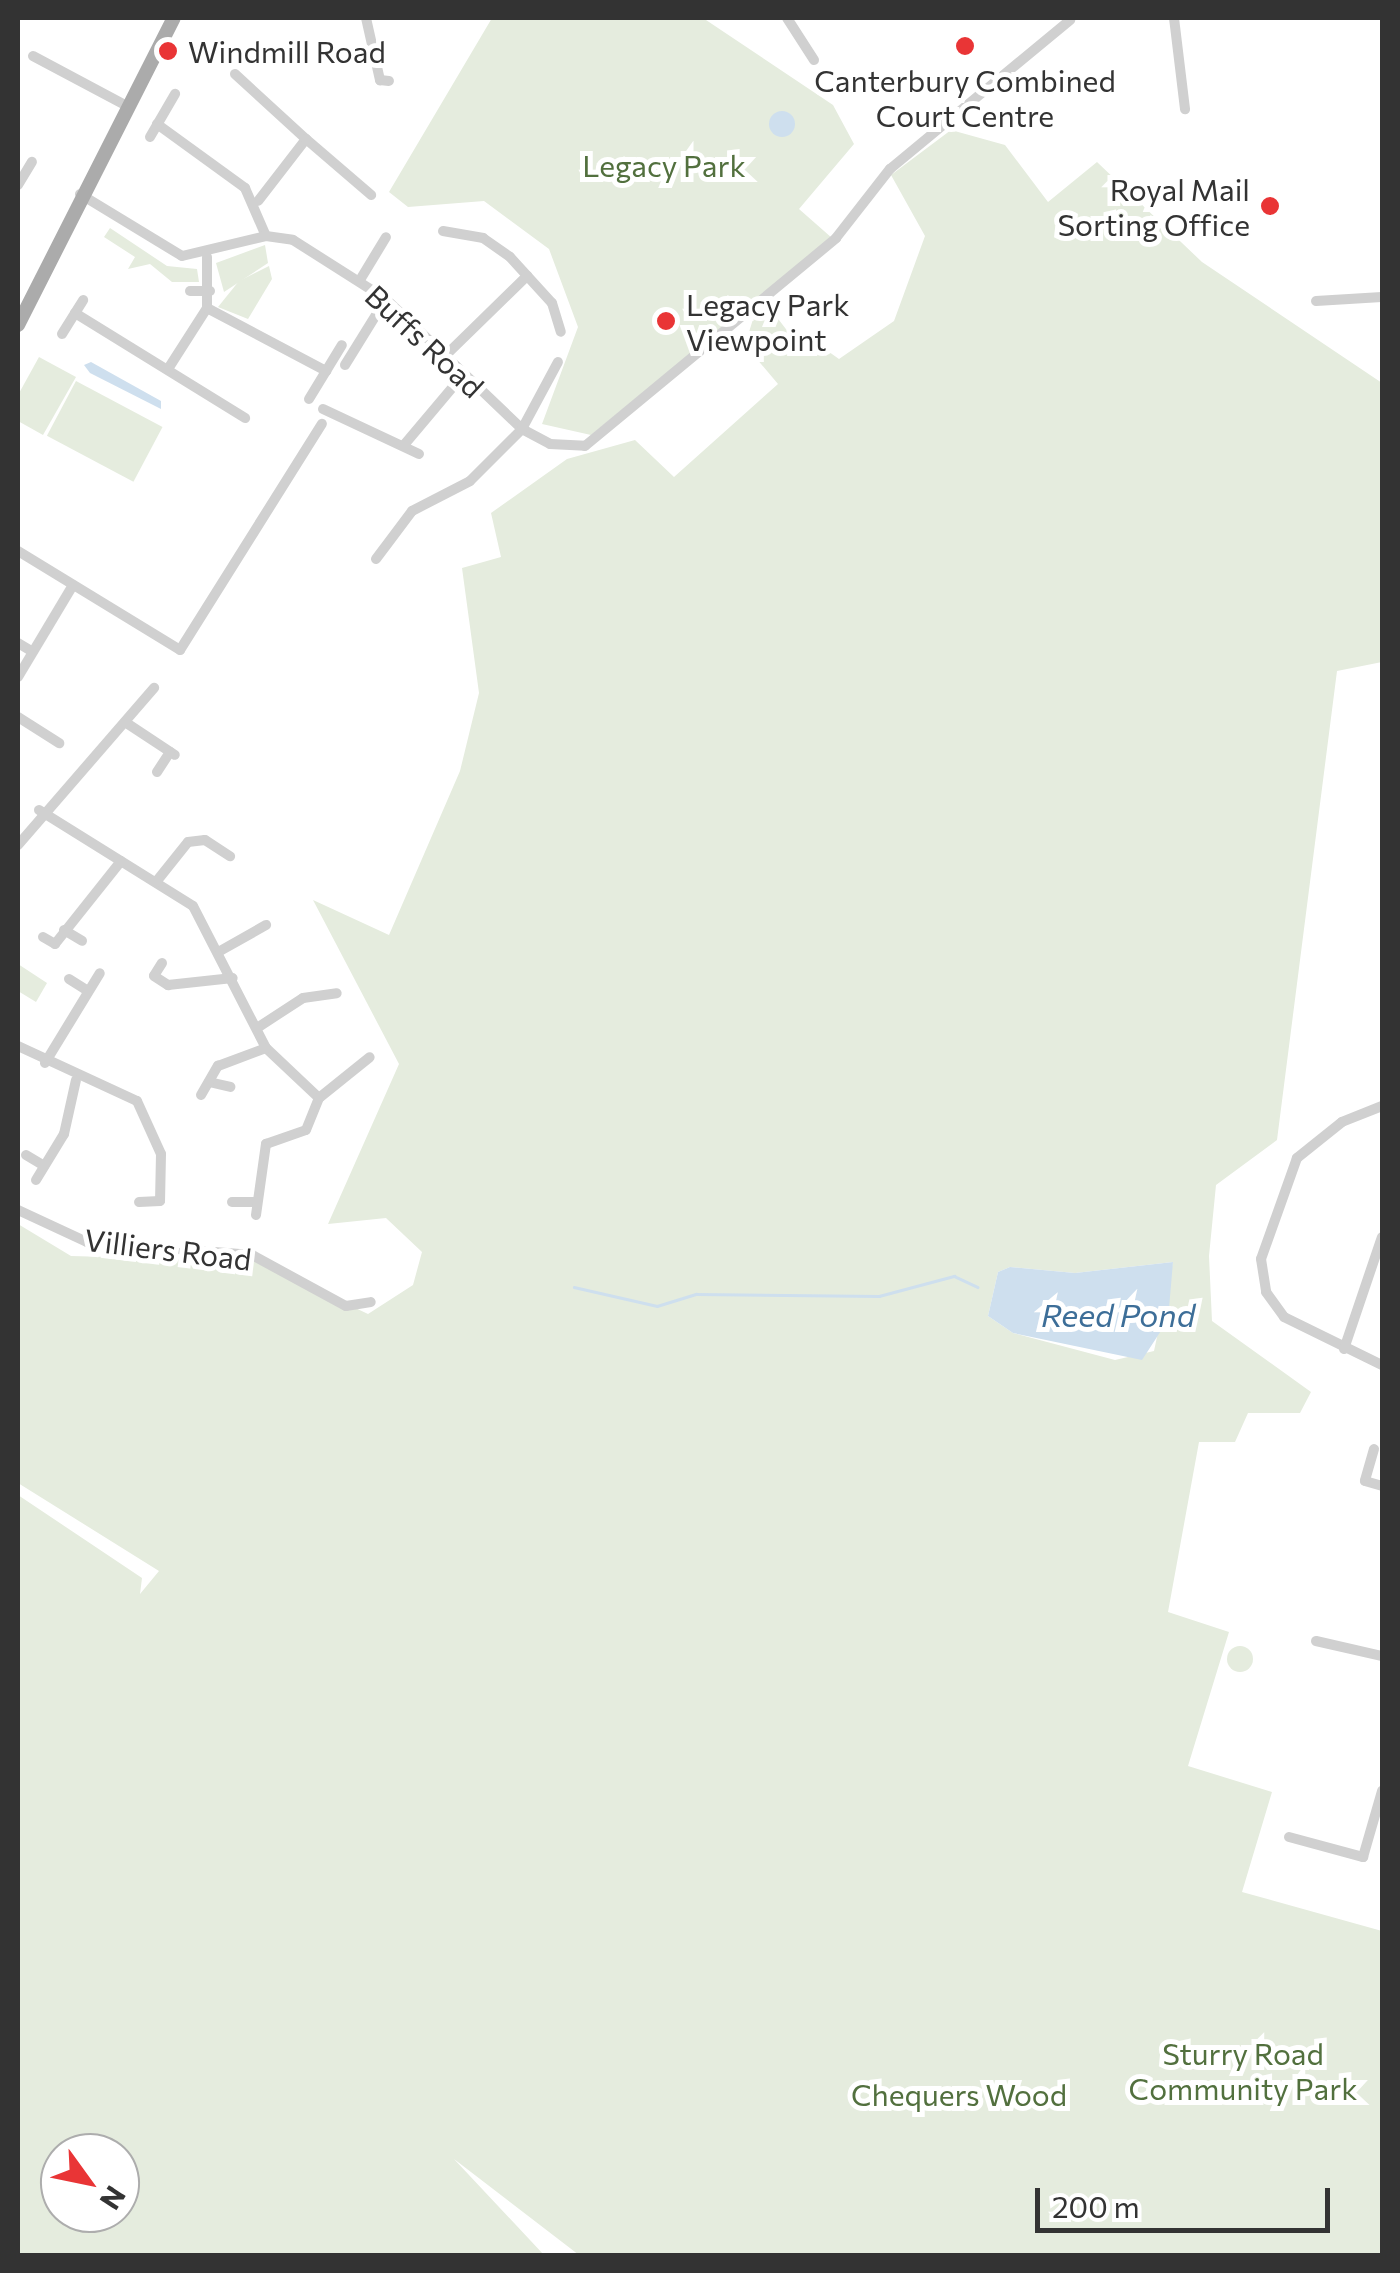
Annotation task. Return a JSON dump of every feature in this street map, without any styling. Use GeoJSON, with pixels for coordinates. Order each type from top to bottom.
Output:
{"type":"FeatureCollection","features":[{"type":"Feature","properties":{"kind":"main road"},"geometry":{"type":"LineString","coordinates":[[18,325],[125,105],[174,18]]}},
{"type":"Feature","properties":{"kind":"street"},"geometry":{"type":"LineString","coordinates":[[366,18],[380,80],[389,81]]}},
{"type":"Feature","properties":{"kind":"street"},"geometry":{"type":"LineString","coordinates":[[786,18],[814,60]]}},
{"type":"Feature","properties":{"kind":"street","name":"Buffs Road"},"geometry":{"type":"LineString","coordinates":[[266,236],[285,236],[386,299],[522,429],[550,444],[586,446],[611,433],[836,238],[890,170],[1072,18]]}},
{"type":"Feature","properties":{"kind":"street"},"geometry":{"type":"LineString","coordinates":[[1174,18],[1185,110]]}},
{"type":"Feature","properties":{"kind":"street"},"geometry":{"type":"LineString","coordinates":[[32,56],[125,105]]}},
{"type":"Feature","properties":{"kind":"street"},"geometry":{"type":"LineString","coordinates":[[235,74],[370,195]]}},
{"type":"Feature","properties":{"kind":"street"},"geometry":{"type":"LineString","coordinates":[[150,136],[175,94]]}},
{"type":"Feature","properties":{"kind":"street"},"geometry":{"type":"LineString","coordinates":[[80,194],[170,252],[206,257],[266,236],[258,202],[158,124]]}},
{"type":"Feature","properties":{"kind":"street"},"geometry":{"type":"LineString","coordinates":[[258,202],[306,139]]}},
{"type":"Feature","properties":{"kind":"street"},"geometry":{"type":"LineString","coordinates":[[18,186],[25,166]]}},
{"type":"Feature","properties":{"kind":"street"},"geometry":{"type":"LineString","coordinates":[[443,231],[482,238],[528,276],[561,332]]}},
{"type":"Feature","properties":{"kind":"street"},"geometry":{"type":"LineString","coordinates":[[360,280],[386,237]]}},
{"type":"Feature","properties":{"kind":"street"},"geometry":{"type":"LineString","coordinates":[[168,369],[206,308],[210,291],[206,257]]}},
{"type":"Feature","properties":{"kind":"street"},"geometry":{"type":"LineString","coordinates":[[444,356],[528,276]]}},
{"type":"Feature","properties":{"kind":"street"},"geometry":{"type":"LineString","coordinates":[[190,290],[210,291]]}},
{"type":"Feature","properties":{"kind":"street"},"geometry":{"type":"LineString","coordinates":[[1316,301],[1332,292],[1382,297]]}},
{"type":"Feature","properties":{"kind":"street"},"geometry":{"type":"LineString","coordinates":[[345,365],[386,299]]}},
{"type":"Feature","properties":{"kind":"street"},"geometry":{"type":"LineString","coordinates":[[62,334],[83,300]]}},
{"type":"Feature","properties":{"kind":"street"},"geometry":{"type":"LineString","coordinates":[[206,308],[326,371]]}},
{"type":"Feature","properties":{"kind":"street"},"geometry":{"type":"LineString","coordinates":[[75,313],[246,418]]}},
{"type":"Feature","properties":{"kind":"street"},"geometry":{"type":"LineString","coordinates":[[309,398],[342,345]]}},
{"type":"Feature","properties":{"kind":"street"},"geometry":{"type":"LineString","coordinates":[[376,559],[412,511],[470,480],[522,429],[558,362]]}},
{"type":"Feature","properties":{"kind":"street"},"geometry":{"type":"LineString","coordinates":[[404,445],[463,375]]}},
{"type":"Feature","properties":{"kind":"street"},"geometry":{"type":"LineString","coordinates":[[323,409],[419,454]]}},
{"type":"Feature","properties":{"kind":"street"},"geometry":{"type":"LineString","coordinates":[[18,551],[180,650],[322,424]]}},
{"type":"Feature","properties":{"kind":"street"},"geometry":{"type":"LineString","coordinates":[[18,677],[73,585]]}},
{"type":"Feature","properties":{"kind":"street"},"geometry":{"type":"LineString","coordinates":[[18,643],[33,652]]}},
{"type":"Feature","properties":{"kind":"street"},"geometry":{"type":"LineString","coordinates":[[18,844],[39,810],[128,724],[154,688]]}},
{"type":"Feature","properties":{"kind":"street"},"geometry":{"type":"LineString","coordinates":[[18,718],[59,743]]}},
{"type":"Feature","properties":{"kind":"street"},"geometry":{"type":"LineString","coordinates":[[128,724],[172,753],[157,772]]}},
{"type":"Feature","properties":{"kind":"street"},"geometry":{"type":"LineString","coordinates":[[39,810],[192,906],[220,951],[266,1048],[319,1098]]}},
{"type":"Feature","properties":{"kind":"street"},"geometry":{"type":"LineString","coordinates":[[156,882],[188,842],[206,840],[230,856]]}},
{"type":"Feature","properties":{"kind":"street"},"geometry":{"type":"LineString","coordinates":[[43,937],[55,944],[121,860]]}},
{"type":"Feature","properties":{"kind":"street"},"geometry":{"type":"LineString","coordinates":[[220,951],[266,926]]}},
{"type":"Feature","properties":{"kind":"street"},"geometry":{"type":"LineString","coordinates":[[64,930],[82,941]]}},
{"type":"Feature","properties":{"kind":"street"},"geometry":{"type":"LineString","coordinates":[[162,963],[154,976],[168,985],[232,978]]}},
{"type":"Feature","properties":{"kind":"street"},"geometry":{"type":"LineString","coordinates":[[45,1063],[100,973]]}},
{"type":"Feature","properties":{"kind":"street"},"geometry":{"type":"LineString","coordinates":[[69,979],[88,992]]}},
{"type":"Feature","properties":{"kind":"street"},"geometry":{"type":"LineString","coordinates":[[257,1028],[303,998],[337,993]]}},
{"type":"Feature","properties":{"kind":"street"},"geometry":{"type":"LineString","coordinates":[[18,1046],[76,1080],[137,1101],[161,1154],[160,1201],[139,1202]]}},
{"type":"Feature","properties":{"kind":"street"},"geometry":{"type":"LineString","coordinates":[[201,1095],[224,1062],[266,1048]]}},
{"type":"Feature","properties":{"kind":"street"},"geometry":{"type":"LineString","coordinates":[[256,1215],[266,1144],[312,1125],[319,1098],[370,1056]]}},
{"type":"Feature","properties":{"kind":"street"},"geometry":{"type":"LineString","coordinates":[[36,1180],[64,1134],[76,1080]]}},
{"type":"Feature","properties":{"kind":"street"},"geometry":{"type":"LineString","coordinates":[[209,1082],[230,1087]]}},
{"type":"Feature","properties":{"kind":"street"},"geometry":{"type":"LineString","coordinates":[[1382,1106],[1342,1122],[1297,1158],[1260,1260],[1266,1292],[1284,1317],[1382,1366]]}},
{"type":"Feature","properties":{"kind":"street"},"geometry":{"type":"LineString","coordinates":[[26,1156],[44,1166]]}},
{"type":"Feature","properties":{"kind":"street"},"geometry":{"type":"LineString","coordinates":[[232,1202],[256,1202]]}},
{"type":"Feature","properties":{"kind":"street","name":"Villiers Road"},"geometry":{"type":"LineString","coordinates":[[18,1210],[98,1244],[252,1256],[346,1306],[371,1302]]}},
{"type":"Feature","properties":{"kind":"street"},"geometry":{"type":"LineString","coordinates":[[1344,1348],[1382,1238]]}},
{"type":"Feature","properties":{"kind":"street"},"geometry":{"type":"LineString","coordinates":[[1374,1449],[1365,1481],[1382,1486]]}},
{"type":"Feature","properties":{"kind":"street"},"geometry":{"type":"LineString","coordinates":[[1316,1641],[1382,1656]]}},
{"type":"Feature","properties":{"kind":"street"},"geometry":{"type":"LineString","coordinates":[[1289,1837],[1363,1857],[1382,1791]]}},
{"type":"Feature","properties":{"kind":"green space","name":"Legacy Park"},"geometry":{"type":"Polygon","coordinates":[[[492,18],[703,18],[833,105],[854,144],[799,209],[832,238],[591,435],[542,424],[578,327],[549,249],[484,201],[408,207],[389,192],[492,18]]]}},
{"type":"Feature","properties":{"kind":"green space"},"geometry":{"type":"Polygon","coordinates":[[[951,130],[1005,145],[1048,202],[1097,162],[1202,262],[1382,383],[1382,662],[1337,671],[1277,1140],[1216,1185],[1209,1256],[1212,1321],[1311,1392],[1300,1413],[1248,1413],[1235,1442],[1199,1442],[1168,1612],[1229,1632],[1188,1766],[1272,1792],[1242,1892],[1382,1931],[1382,2255],[579,2255],[454,2159],[544,2255],[18,2255],[18,1495],[142,1578],[140,1594],[159,1571],[18,1483],[18,1224],[71,1256],[257,1261],[368,1314],[413,1285],[422,1252],[386,1218],[328,1224],[399,1064],[313,900],[389,935],[460,771],[479,693],[462,568],[501,557],[491,513],[567,459],[635,440],[674,477],[778,384],[745,345],[754,316],[769,307],[802,350],[815,342],[839,359],[894,321],[925,236],[891,175],[951,130]],[[1173,1262],[1075,1273],[1010,1267],[998,1272],[988,1316],[1013,1333],[1115,1360],[1154,1351],[1173,1262]]]}},
{"type":"Feature","properties":{"kind":"green space"},"geometry":{"type":"Polygon","coordinates":[[[110,228],[167,266],[197,269],[199,282],[172,282],[150,264],[128,269],[135,257],[104,237],[110,228]]]}},
{"type":"Feature","properties":{"kind":"green space"},"geometry":{"type":"Polygon","coordinates":[[[265,245],[268,263],[224,292],[216,263],[265,245]]]}},
{"type":"Feature","properties":{"kind":"green space"},"geometry":{"type":"Polygon","coordinates":[[[269,266],[272,279],[248,319],[218,307],[239,281],[269,266]]]}},
{"type":"Feature","properties":{"kind":"green space"},"geometry":{"type":"Polygon","coordinates":[[[39,357],[76,377],[43,435],[18,421],[18,395],[39,357]]]}},
{"type":"Feature","properties":{"kind":"green space"},"geometry":{"type":"Polygon","coordinates":[[[76,381],[163,427],[133,482],[47,436],[76,381]]]}},
{"type":"Feature","properties":{"kind":"green space"},"geometry":{"type":"Polygon","coordinates":[[[18,964],[47,983],[36,1002],[18,991],[18,964]]]}},
{"type":"Feature","properties":{"kind":"green space"},"geometry":{"type":"Polygon","coordinates":[[[1240,1646],[1249,1650],[1253,1659],[1249,1668],[1240,1672],[1231,1668],[1227,1659],[1231,1650],[1240,1646]]]}},
{"type":"Feature","properties":{"kind":"water"},"geometry":{"type":"Polygon","coordinates":[[[782,111],[791,115],[795,124],[791,133],[782,137],[773,133],[769,124],[773,115],[782,111]]]}},
{"type":"Feature","properties":{"kind":"water"},"geometry":{"type":"Polygon","coordinates":[[[91,362],[161,401],[161,409],[90,373],[84,365],[91,362]]]}},
{"type":"Feature","properties":{"kind":"water","name":"Reed Pond"},"geometry":{"type":"Polygon","coordinates":[[[1173,1262],[1168,1320],[1142,1360],[1013,1333],[988,1316],[998,1272],[1010,1267],[1075,1273],[1173,1262]]]}},
{"type":"Feature","properties":{"kind":"waterway"},"geometry":{"type":"LineString","coordinates":[[574,1287],[657,1306],[696,1294],[879,1296],[954,1276],[978,1287]]}},
{"type":"Feature","properties":{"kind":"place","name":"Canterbury Combined Court Centre"},"geometry":{"type":"Point","coordinates":[965,46]}},
{"type":"Feature","properties":{"kind":"place","name":"Windmill Road"},"geometry":{"type":"Point","coordinates":[168,51]}},
{"type":"Feature","properties":{"kind":"place","name":"Royal Mail Sorting Office"},"geometry":{"type":"Point","coordinates":[1270,206]}},
{"type":"Feature","properties":{"kind":"place","name":"Legacy Park Viewpoint"},"geometry":{"type":"Point","coordinates":[666,321]}},
{"type":"Feature","properties":{"kind":"park label","name":"Sturry Road Community Park"},"geometry":{"type":"Point","coordinates":[1243,2070]}},
{"type":"Feature","properties":{"kind":"park label","name":"Chequers Wood"},"geometry":{"type":"Point","coordinates":[959,2094]}}]}
